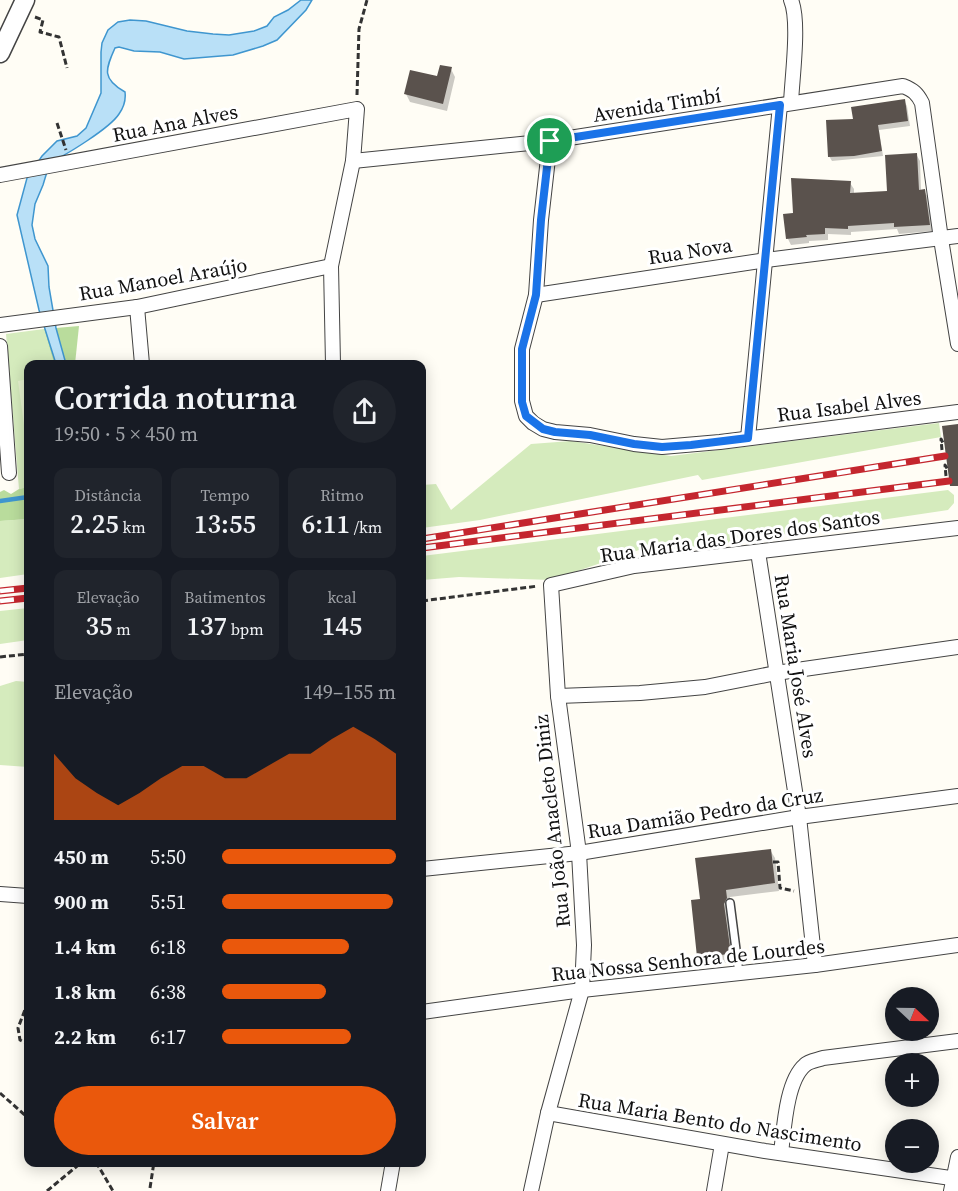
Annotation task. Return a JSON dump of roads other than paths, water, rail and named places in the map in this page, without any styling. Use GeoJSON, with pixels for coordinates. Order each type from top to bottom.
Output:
{"type":"FeatureCollection","features":[{"type":"Feature","properties":{"kind":"street"},"geometry":{"type":"LineString","coordinates":[[748,438],[766,260],[795,24],[795,10],[790,0]]}},
{"type":"Feature","properties":{"kind":"street"},"geometry":{"type":"LineString","coordinates":[[0,53],[22,6]]}},
{"type":"Feature","properties":{"kind":"street","name":"Avenida Timbí"},"geometry":{"type":"LineString","coordinates":[[353,161],[550,141],[903,86],[918,94],[922,103],[940,239]]}},
{"type":"Feature","properties":{"kind":"street","name":"Rua Ana Alves"},"geometry":{"type":"LineString","coordinates":[[0,175],[357,109],[353,161]]}},
{"type":"Feature","properties":{"kind":"street","name":"Rua Isabel Alves"},"geometry":{"type":"LineString","coordinates":[[550,141],[541,220],[536,295],[522,349],[520,379],[526,416],[533,423],[555,432],[590,435],[662,447],[958,412]]}},
{"type":"Feature","properties":{"kind":"street"},"geometry":{"type":"LineString","coordinates":[[333,360],[331,266],[353,161]]}},
{"type":"Feature","properties":{"kind":"street","name":"Rua Nova"},"geometry":{"type":"LineString","coordinates":[[536,295],[766,260],[958,236]]}},
{"type":"Feature","properties":{"kind":"street"},"geometry":{"type":"LineString","coordinates":[[940,239],[958,344]]}},
{"type":"Feature","properties":{"kind":"street","name":"Rua Manoel Araújo"},"geometry":{"type":"LineString","coordinates":[[0,325],[137,307],[331,266]]}},
{"type":"Feature","properties":{"kind":"street"},"geometry":{"type":"LineString","coordinates":[[137,307],[142,360]]}},
{"type":"Feature","properties":{"kind":"street"},"geometry":{"type":"LineString","coordinates":[[0,346],[9,472]]}},
{"type":"Feature","properties":{"kind":"street","name":"Rua Maria das Dores dos Santos"},"geometry":{"type":"LineString","coordinates":[[551,585],[634,566],[958,528]]}},
{"type":"Feature","properties":{"kind":"street","name":"Rua Maria José Alves"},"geometry":{"type":"LineString","coordinates":[[758,552],[799,817],[815,965]]}},
{"type":"Feature","properties":{"kind":"street","name":"Rua João Anacleto Diniz"},"geometry":{"type":"LineString","coordinates":[[531,1191],[548,1113],[582,990],[584,945],[579,853],[558,696],[551,585]]}},
{"type":"Feature","properties":{"kind":"street"},"geometry":{"type":"LineString","coordinates":[[558,696],[705,687],[776,673],[958,647]]}},
{"type":"Feature","properties":{"kind":"street","name":"Rua Damião Pedro da Cruz"},"geometry":{"type":"LineString","coordinates":[[426,869],[579,853],[799,817],[958,796]]}},
{"type":"Feature","properties":{"kind":"street"},"geometry":{"type":"LineString","coordinates":[[0,894],[24,896]]}},
{"type":"Feature","properties":{"kind":"street","name":"Rua Nossa Senhora de Lourdes"},"geometry":{"type":"LineString","coordinates":[[426,1011],[582,990],[815,965],[958,945]]}},
{"type":"Feature","properties":{"kind":"street"},"geometry":{"type":"LineString","coordinates":[[781,1153],[790,1096],[795,1078],[805,1064],[823,1058],[958,1041]]}},
{"type":"Feature","properties":{"kind":"street","name":"Rua Maria Bento do Nascimento"},"geometry":{"type":"LineString","coordinates":[[548,1113],[954,1183]]}},
{"type":"Feature","properties":{"kind":"street"},"geometry":{"type":"LineString","coordinates":[[714,1191],[722,1144]]}},
{"type":"Feature","properties":{"kind":"street"},"geometry":{"type":"LineString","coordinates":[[954,1183],[958,1157]]}},
{"type":"Feature","properties":{"kind":"street"},"geometry":{"type":"LineString","coordinates":[[386,1191],[392,1167]]}},
{"type":"Feature","properties":{"kind":"lane"},"geometry":{"type":"LineString","coordinates":[[730,903],[739,974]]}},
{"type":"Feature","properties":{"kind":"water"},"geometry":{"type":"Polygon","coordinates":[[[301,0],[312,0],[306,10],[277,40],[233,55],[184,59],[160,52],[115,48],[109,62],[108,73],[112,83],[125,92],[122,109],[114,120],[97,134],[50,162],[35,204],[32,225],[35,239],[48,266],[56,328],[65,360],[55,360],[39,310],[17,215],[27,178],[42,156],[57,141],[77,136],[86,128],[101,93],[102,43],[108,30],[118,22],[130,20],[146,21],[187,31],[229,35],[254,31],[267,26],[274,17],[301,0]]]}},
{"type":"Feature","properties":{"kind":"waterway"},"geometry":{"type":"LineString","coordinates":[[0,501],[24,498]]}},
{"type":"Feature","properties":{"kind":"railway"},"geometry":{"type":"LineString","coordinates":[[426,538],[945,456]]}},
{"type":"Feature","properties":{"kind":"railway"},"geometry":{"type":"LineString","coordinates":[[426,547],[949,481]]}},
{"type":"Feature","properties":{"kind":"railway"},"geometry":{"type":"LineString","coordinates":[[0,591],[24,588]]}},
{"type":"Feature","properties":{"kind":"railway"},"geometry":{"type":"LineString","coordinates":[[0,601],[24,598]]}}]}
